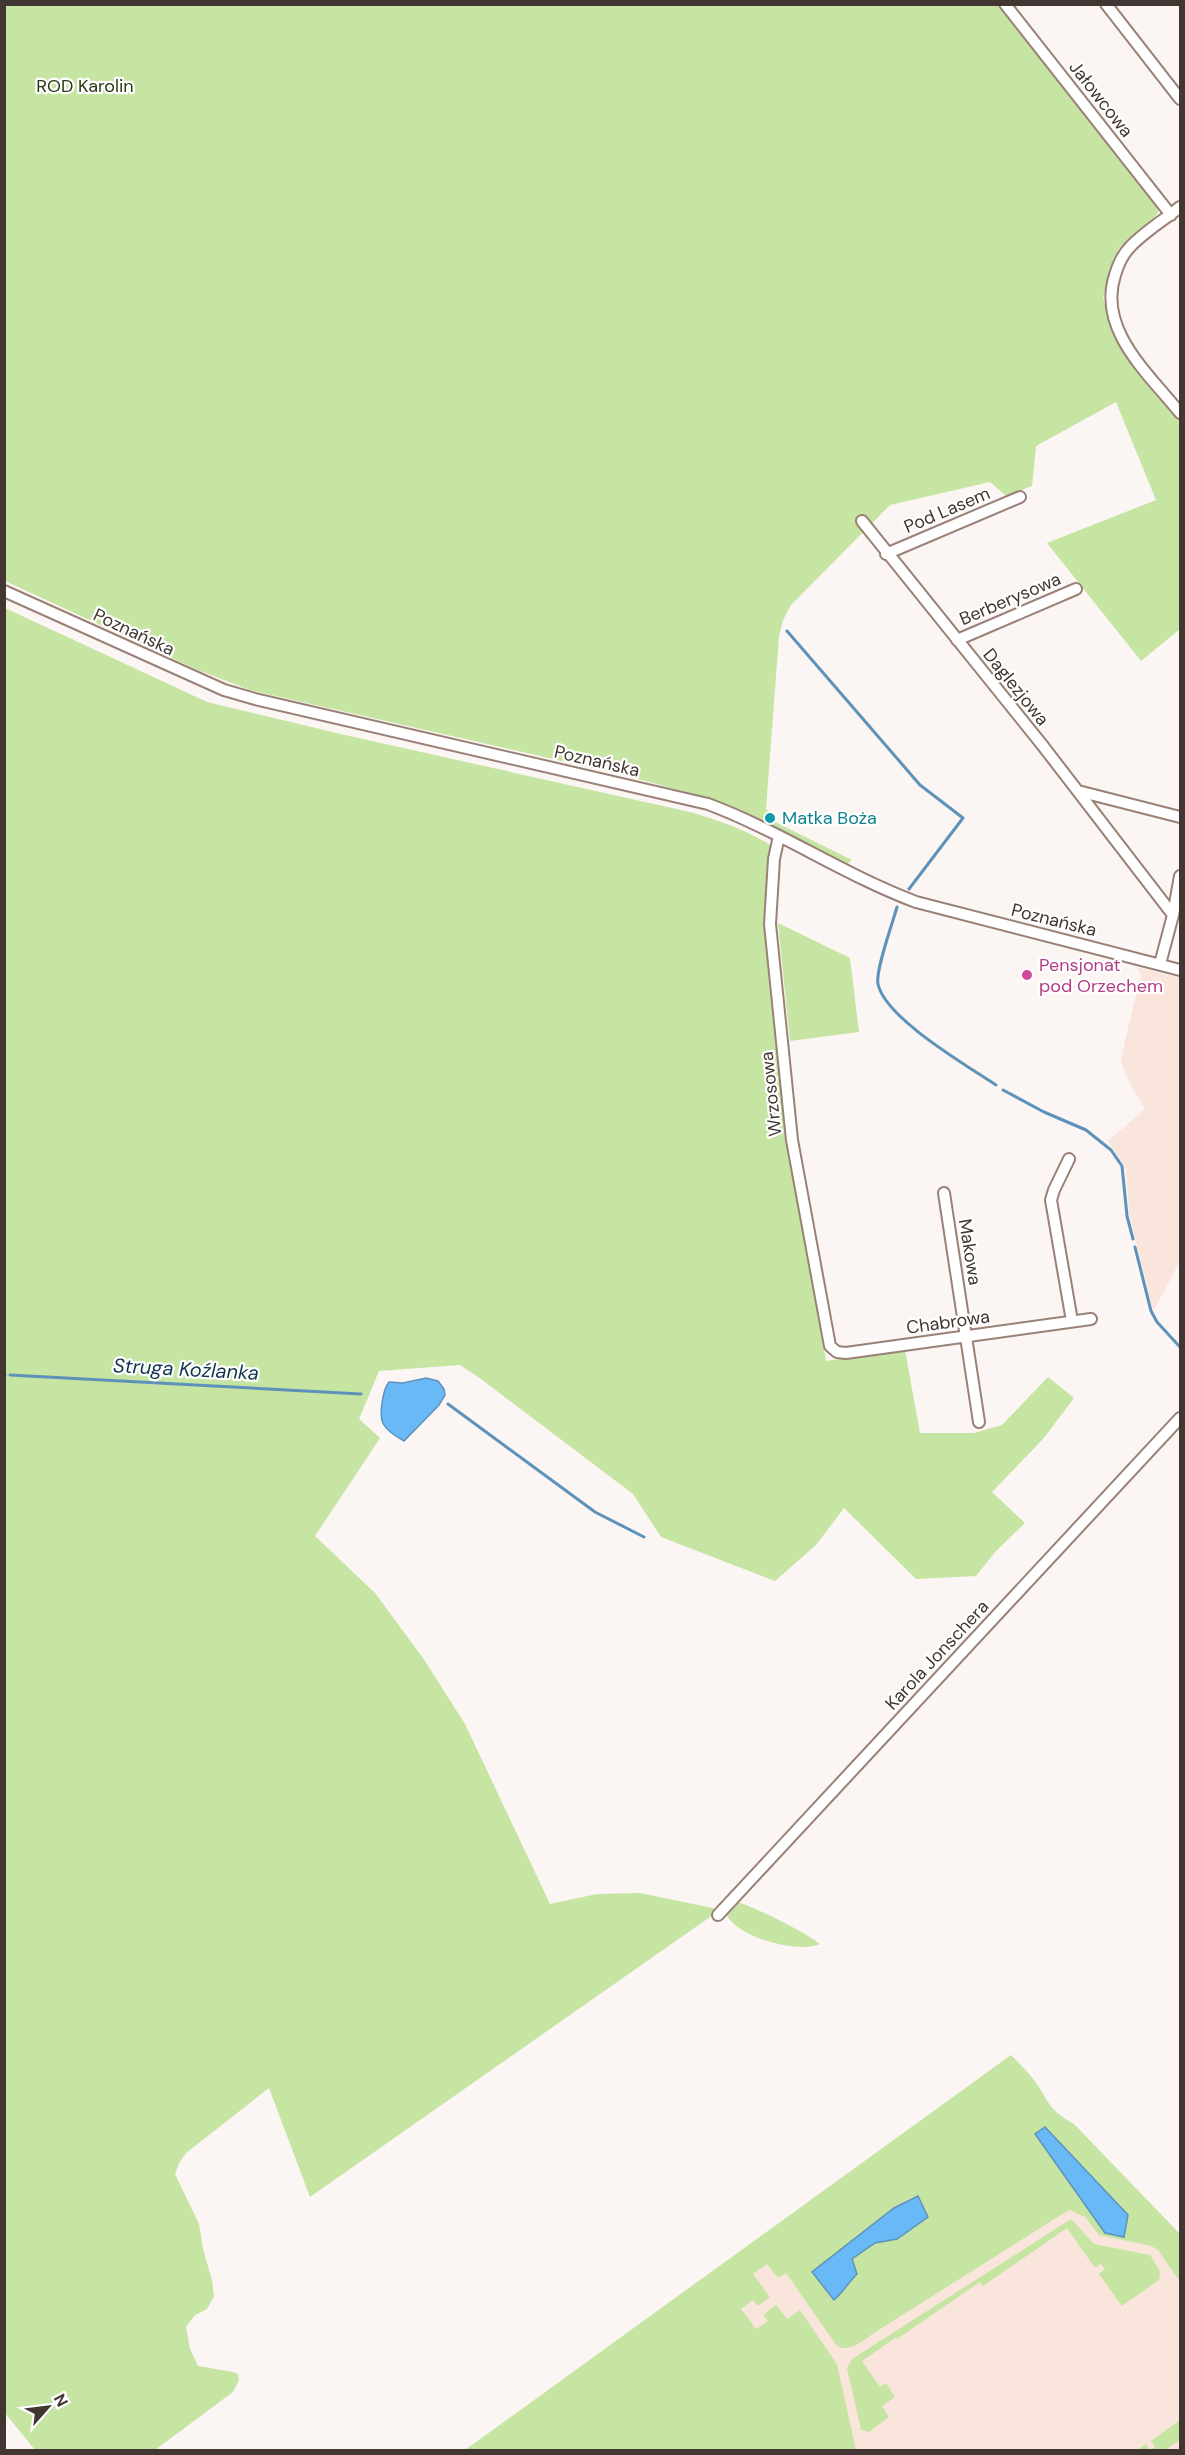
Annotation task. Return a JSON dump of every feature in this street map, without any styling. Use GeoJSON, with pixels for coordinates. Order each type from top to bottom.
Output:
{"type":"FeatureCollection","features":[{"type":"Feature","properties":{"kind":"street","name":"Jałowcowa"},"geometry":{"type":"LineString","coordinates":[[1005,4],[1171,215]]}},
{"type":"Feature","properties":{"kind":"street"},"geometry":{"type":"LineString","coordinates":[[1106,4],[1180,99]]}},
{"type":"Feature","properties":{"kind":"street"},"geometry":{"type":"LineString","coordinates":[[1180,207],[1130,247],[1116,272],[1110,299],[1122,340],[1180,413]]}},
{"type":"Feature","properties":{"kind":"street","name":"Pod Lasem"},"geometry":{"type":"LineString","coordinates":[[886,554],[1020,497]]}},
{"type":"Feature","properties":{"kind":"street","name":"Daglezjowa"},"geometry":{"type":"LineString","coordinates":[[862,521],[886,554],[1078,791],[1173,915]]}},
{"type":"Feature","properties":{"kind":"street","name":"Berberysowa"},"geometry":{"type":"LineString","coordinates":[[957,640],[1076,589]]}},
{"type":"Feature","properties":{"kind":"street","name":"Poznańska"},"geometry":{"type":"LineString","coordinates":[[4,591],[224,690],[694,800],[724,810],[916,902],[1180,970]]}},
{"type":"Feature","properties":{"kind":"street"},"geometry":{"type":"LineString","coordinates":[[1078,791],[1180,817]]}},
{"type":"Feature","properties":{"kind":"street","name":"Wrzosowa"},"geometry":{"type":"LineString","coordinates":[[779,836],[774,859],[770,924],[792,1140],[830,1346]]}},
{"type":"Feature","properties":{"kind":"street"},"geometry":{"type":"LineString","coordinates":[[1160,964],[1173,915],[1180,876]]}},
{"type":"Feature","properties":{"kind":"street"},"geometry":{"type":"LineString","coordinates":[[1069,1159],[1051,1200],[1072,1321]]}},
{"type":"Feature","properties":{"kind":"street","name":"Makowa"},"geometry":{"type":"LineString","coordinates":[[944,1193],[979,1422]]}},
{"type":"Feature","properties":{"kind":"street","name":"Chabrowa"},"geometry":{"type":"LineString","coordinates":[[830,1346],[837,1352],[846,1353],[1091,1319]]}},
{"type":"Feature","properties":{"kind":"street","name":"Karola Jonschera"},"geometry":{"type":"LineString","coordinates":[[718,1915],[1180,1418]]}},
{"type":"Feature","properties":{"kind":"shaded area"},"geometry":{"type":"Polygon","coordinates":[[[1136,967],[1180,978],[1180,1261],[1153,1312],[1129,1213],[1126,1169],[1108,1141],[1145,1109],[1131,1086],[1121,1062],[1141,975],[1136,967]]]}},
{"type":"Feature","properties":{"kind":"shaded area"},"geometry":{"type":"Polygon","coordinates":[[[1002,2064],[1180,2250],[1180,2450],[703,2450],[633,2330],[1002,2064]]]}},
{"type":"Feature","properties":{"kind":"green space","name":"ROD Karolin"},"geometry":{"type":"Polygon","coordinates":[[[5,5],[1000,5],[1158,208],[1158,213],[1152,220],[1119,248],[1103,297],[1111,328],[1127,353],[1180,420],[1180,629],[1141,661],[1047,543],[1156,500],[1116,402],[1036,446],[1032,486],[1006,496],[990,482],[890,505],[791,605],[783,620],[779,636],[766,809],[774,815],[775,822],[852,860],[847,864],[729,806],[686,792],[623,775],[250,690],[198,670],[5,581],[5,5]]]}},
{"type":"Feature","properties":{"kind":"green space"},"geometry":{"type":"Polygon","coordinates":[[[5,608],[207,702],[690,812],[732,826],[772,846],[765,922],[788,1139],[826,1361],[905,1350],[920,1433],[974,1433],[1002,1425],[1048,1377],[1074,1398],[1043,1439],[992,1492],[1025,1523],[996,1551],[976,1576],[916,1579],[844,1508],[816,1545],[775,1581],[661,1537],[633,1494],[460,1365],[379,1371],[359,1419],[380,1438],[315,1536],[375,1593],[423,1658],[465,1724],[550,1904],[597,1894],[640,1893],[717,1909],[710,1917],[310,2197],[269,2088],[186,2153],[175,2174],[199,2224],[214,2296],[207,2309],[195,2315],[186,2327],[190,2349],[198,2366],[233,2372],[238,2374],[239,2380],[233,2392],[155,2450],[35,2450],[5,2413],[5,608]]]}},
{"type":"Feature","properties":{"kind":"green space"},"geometry":{"type":"Polygon","coordinates":[[[778,923],[850,958],[859,1032],[790,1041],[778,923]]]}},
{"type":"Feature","properties":{"kind":"green space"},"geometry":{"type":"Polygon","coordinates":[[[734,1901],[804,1933],[820,1944],[798,1947],[754,1936],[731,1922],[726,1913],[734,1901]]]}},
{"type":"Feature","properties":{"kind":"green space"},"geometry":{"type":"Polygon","coordinates":[[[1011,2055],[1034,2080],[1050,2105],[1074,2124],[1180,2234],[1180,2282],[1158,2250],[1151,2246],[1099,2235],[1085,2217],[1070,2210],[861,2342],[842,2348],[837,2346],[786,2273],[778,2278],[767,2264],[753,2274],[770,2297],[758,2306],[753,2300],[741,2309],[756,2329],[768,2321],[763,2315],[776,2305],[787,2319],[800,2310],[837,2364],[856,2450],[465,2450],[1011,2055]]]}},
{"type":"Feature","properties":{"kind":"green space"},"geometry":{"type":"Polygon","coordinates":[[[1071,2219],[1094,2244],[1150,2255],[1160,2271],[1159,2280],[1122,2306],[1099,2274],[1105,2269],[1101,2264],[1095,2268],[1067,2228],[983,2286],[980,2282],[862,2361],[880,2387],[886,2383],[895,2397],[882,2406],[889,2417],[869,2432],[861,2430],[847,2368],[852,2359],[1071,2219]]]}},
{"type":"Feature","properties":{"kind":"green space"},"geometry":{"type":"Polygon","coordinates":[[[1180,2420],[1180,2440],[1165,2450],[1150,2450],[1155,2447],[1151,2441],[1180,2420]]]}},
{"type":"Feature","properties":{"kind":"green space"},"geometry":{"type":"Polygon","coordinates":[[[1146,2444],[1150,2450],[1137,2450],[1146,2444]]]}},
{"type":"Feature","properties":{"kind":"water"},"geometry":{"type":"Polygon","coordinates":[[[426,1378],[438,1381],[445,1395],[439,1405],[404,1441],[388,1430],[382,1421],[381,1410],[385,1391],[389,1382],[403,1383],[426,1378]]]}},
{"type":"Feature","properties":{"kind":"water"},"geometry":{"type":"Polygon","coordinates":[[[1045,2127],[1128,2215],[1124,2237],[1105,2233],[1035,2134],[1045,2127]]]}},
{"type":"Feature","properties":{"kind":"water"},"geometry":{"type":"Polygon","coordinates":[[[918,2196],[928,2217],[897,2239],[875,2243],[852,2259],[857,2274],[834,2300],[812,2272],[894,2208],[918,2196]]]}},
{"type":"Feature","properties":{"kind":"waterway"},"geometry":{"type":"LineString","coordinates":[[787,631],[920,785],[963,818],[909,889]]}},
{"type":"Feature","properties":{"kind":"waterway"},"geometry":{"type":"LineString","coordinates":[[897,907],[878,978],[878,984],[884,997],[895,1011],[928,1040],[996,1085]]}},
{"type":"Feature","properties":{"kind":"waterway"},"geometry":{"type":"LineString","coordinates":[[1003,1090],[1044,1112],[1086,1130],[1111,1150],[1122,1166],[1127,1216],[1133,1239]]}},
{"type":"Feature","properties":{"kind":"waterway"},"geometry":{"type":"LineString","coordinates":[[1135,1247],[1151,1311],[1157,1322],[1180,1347]]}},
{"type":"Feature","properties":{"kind":"waterway","name":"Struga Koźlanka"},"geometry":{"type":"LineString","coordinates":[[10,1375],[361,1394]]}},
{"type":"Feature","properties":{"kind":"waterway"},"geometry":{"type":"LineString","coordinates":[[448,1404],[595,1512],[644,1537]]}},
{"type":"Feature","properties":{"kind":"place","name":"Matka Boża"},"geometry":{"type":"Point","coordinates":[770,818]}},
{"type":"Feature","properties":{"kind":"place","name":"Pensjonat pod Orzechem"},"geometry":{"type":"Point","coordinates":[1027,975]}}]}
